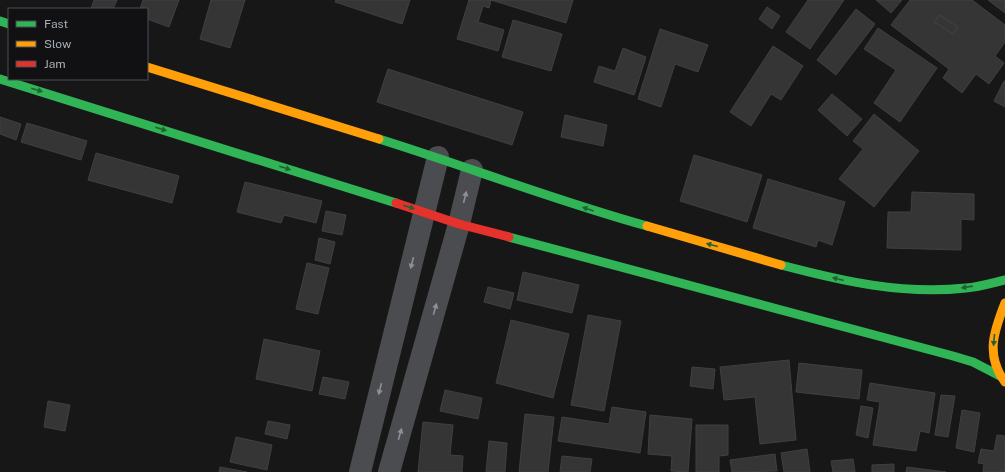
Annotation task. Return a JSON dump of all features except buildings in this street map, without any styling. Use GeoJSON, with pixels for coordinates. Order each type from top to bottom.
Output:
{"type":"FeatureCollection","features":[{"type":"Feature","properties":{"kind":"main road"},"geometry":{"type":"LineString","coordinates":[[148,67],[438,157],[613,218],[862,285],[899,290],[936,290],[1005,280]]}},
{"type":"Feature","properties":{"kind":"main road"},"geometry":{"type":"LineString","coordinates":[[0,78],[459,224],[973,362],[1002,379]]}},
{"type":"Feature","properties":{"kind":"main road"},"geometry":{"type":"LineString","coordinates":[[1002,379],[993,350],[995,328],[1005,303]]}},
{"type":"Feature","properties":{"kind":"street"},"geometry":{"type":"LineString","coordinates":[[360,472],[438,157]]}},
{"type":"Feature","properties":{"kind":"street"},"geometry":{"type":"LineString","coordinates":[[389,472],[459,224],[472,170]]}},
{"type":"Feature","properties":{"kind":"traffic: fast"},"geometry":{"type":"LineString","coordinates":[[0,21],[8,24]]}},
{"type":"Feature","properties":{"kind":"traffic: fast"},"geometry":{"type":"LineString","coordinates":[[0,79],[396,203]]}},
{"type":"Feature","properties":{"kind":"traffic: fast"},"geometry":{"type":"LineString","coordinates":[[379,139],[579,206],[647,226]]}},
{"type":"Feature","properties":{"kind":"traffic: fast"},"geometry":{"type":"LineString","coordinates":[[509,237],[953,356],[973,362],[1000,376]]}},
{"type":"Feature","properties":{"kind":"traffic: fast"},"geometry":{"type":"LineString","coordinates":[[781,265],[849,281],[919,290],[942,290],[981,286],[1005,280]]}},
{"type":"Feature","properties":{"kind":"traffic: slow"},"geometry":{"type":"LineString","coordinates":[[148,67],[379,139]]}},
{"type":"Feature","properties":{"kind":"traffic: slow"},"geometry":{"type":"LineString","coordinates":[[647,226],[781,265]]}},
{"type":"Feature","properties":{"kind":"traffic: slow"},"geometry":{"type":"LineString","coordinates":[[1005,303],[993,343],[995,362],[1005,382]]}},
{"type":"Feature","properties":{"kind":"traffic: jam"},"geometry":{"type":"LineString","coordinates":[[396,203],[459,224],[509,237]]}}]}
